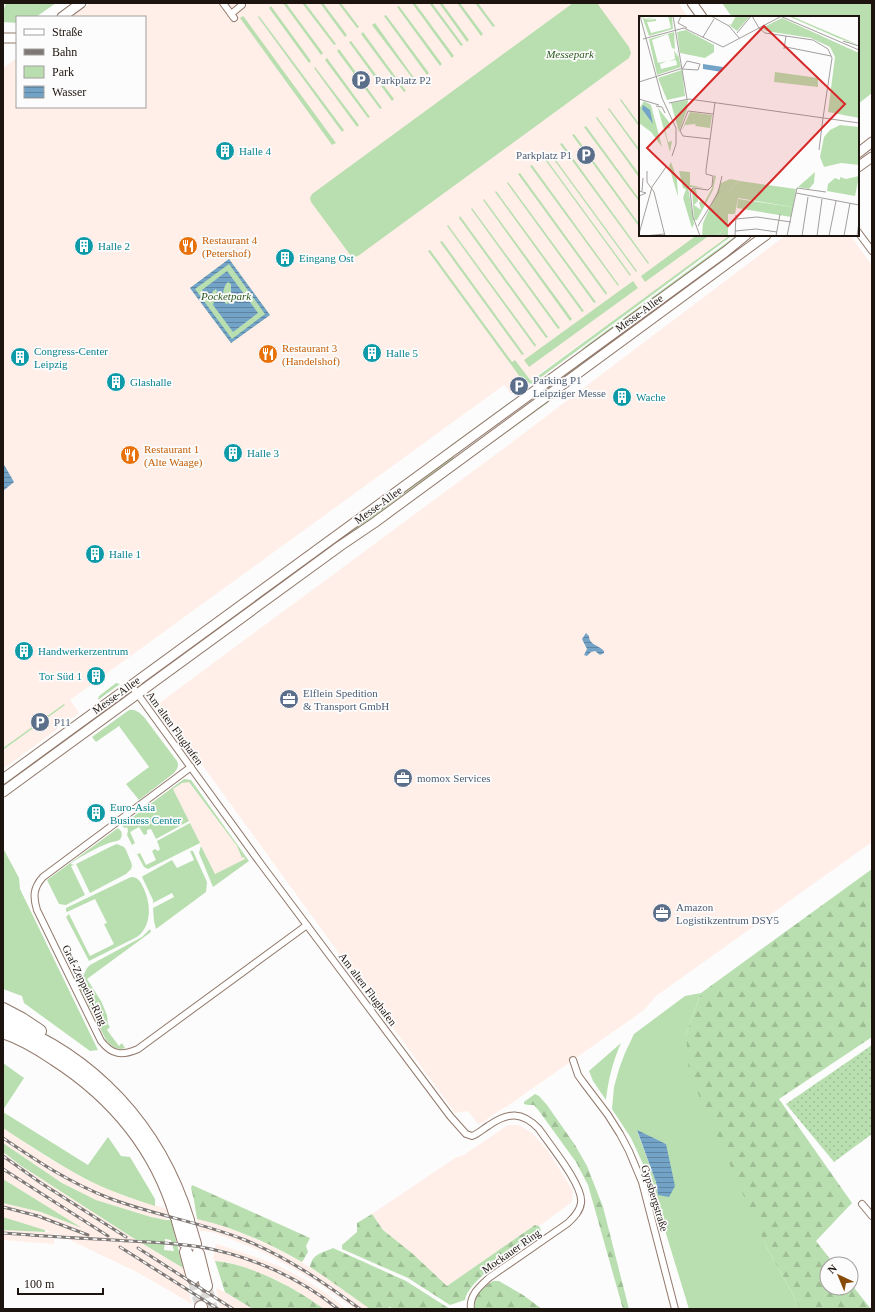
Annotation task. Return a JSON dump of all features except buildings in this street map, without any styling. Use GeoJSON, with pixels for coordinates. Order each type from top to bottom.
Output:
{"type":"FeatureCollection","features":[{"type":"Feature","properties":{"kind":"highway"},"geometry":{"type":"LineString","coordinates":[[3,1009],[22,1018],[49,1038],[58,1048]]}},
{"type":"Feature","properties":{"kind":"highway"},"geometry":{"type":"LineString","coordinates":[[3,1022],[23,1030],[58,1048],[96,1077],[120,1099],[145,1131],[164,1161],[171,1176],[191,1248],[206,1286]]}},
{"type":"Feature","properties":{"kind":"highway"},"geometry":{"type":"LineString","coordinates":[[3,1032],[39,1049],[68,1068],[93,1087],[113,1107],[140,1141],[157,1168],[183,1220]]}},
{"type":"Feature","properties":{"kind":"highway"},"geometry":{"type":"LineString","coordinates":[[3,1038],[26,1043]]}},
{"type":"Feature","properties":{"kind":"highway"},"geometry":{"type":"LineString","coordinates":[[191,1248],[193,1278]]}},
{"type":"Feature","properties":{"kind":"main road"},"geometry":{"type":"LineString","coordinates":[[63,16],[81,3]]}},
{"type":"Feature","properties":{"kind":"main road"},"geometry":{"type":"LineString","coordinates":[[692,3],[701,16]]}},
{"type":"Feature","properties":{"kind":"main road"},"geometry":{"type":"LineString","coordinates":[[3,38],[16,38]]}},
{"type":"Feature","properties":{"kind":"main road"},"geometry":{"type":"LineString","coordinates":[[859,151],[872,142]]}},
{"type":"Feature","properties":{"kind":"main road"},"geometry":{"type":"LineString","coordinates":[[859,166],[872,157]]}},
{"type":"Feature","properties":{"kind":"main road","name":"Messe-Allee"},"geometry":{"type":"LineString","coordinates":[[3,779],[725,252],[745,236]]}},
{"type":"Feature","properties":{"kind":"main road","name":"Messe-Allee"},"geometry":{"type":"LineString","coordinates":[[3,792],[521,416],[765,236]]}},
{"type":"Feature","properties":{"kind":"street"},"geometry":{"type":"LineString","coordinates":[[223,3],[232,16],[242,5],[242,3]]}},
{"type":"Feature","properties":{"kind":"street"},"geometry":{"type":"LineString","coordinates":[[859,233],[872,251]]}},
{"type":"Feature","properties":{"kind":"street","name":"Am alten Flughafen"},"geometry":{"type":"LineString","coordinates":[[131,685],[307,925],[450,1116],[466,1134],[469,1136],[475,1135],[501,1117],[509,1115],[525,1118],[539,1129],[573,1178],[581,1195],[581,1203],[575,1216],[568,1224],[556,1232]]}},
{"type":"Feature","properties":{"kind":"street","name":"Graf-Zeppelin-Ring"},"geometry":{"type":"LineString","coordinates":[[191,767],[43,877],[36,887],[34,899],[37,910],[101,1041],[105,1046],[122,1054],[138,1049],[307,925]]}},
{"type":"Feature","properties":{"kind":"street","name":"Gypsbergstraße"},"geometry":{"type":"LineString","coordinates":[[573,1060],[578,1075],[608,1115],[620,1134],[642,1182],[676,1309]]}},
{"type":"Feature","properties":{"kind":"street"},"geometry":{"type":"LineString","coordinates":[[862,1204],[872,1216]]}},
{"type":"Feature","properties":{"kind":"street","name":"Mockauer Ring"},"geometry":{"type":"LineString","coordinates":[[471,1309],[471,1301],[474,1293],[490,1277],[556,1232]]}},
{"type":"Feature","properties":{"kind":"shaded area"},"geometry":{"type":"Polygon","coordinates":[[[91,3],[678,3],[687,16],[639,16],[639,236],[731,236],[511,394],[504,385],[70,700],[79,713],[3,769],[3,68],[16,59],[16,108],[146,108],[146,16],[73,16],[91,3]]]}},
{"type":"Feature","properties":{"kind":"shaded area"},"geometry":{"type":"Polygon","coordinates":[[[785,236],[851,236],[872,265],[872,842],[656,996],[644,1010],[509,1105],[482,1123],[478,1124],[468,1111],[455,1113],[158,704],[503,449],[785,236]]]}},
{"type":"Feature","properties":{"kind":"shaded area"},"geometry":{"type":"Polygon","coordinates":[[[185,782],[189,782],[237,846],[242,857],[246,859],[215,874],[173,789],[185,782]]]}},
{"type":"Feature","properties":{"kind":"shaded area"},"geometry":{"type":"Polygon","coordinates":[[[508,1125],[519,1125],[532,1133],[548,1151],[573,1191],[572,1202],[539,1226],[535,1225],[447,1286],[413,1254],[383,1230],[372,1214],[455,1158],[464,1155],[508,1125]]]}},
{"type":"Feature","properties":{"kind":"shaded area"},"geometry":{"type":"Polygon","coordinates":[[[3,1128],[48,1158],[85,1179],[122,1195],[164,1208],[168,1211],[167,1219],[151,1217],[96,1200],[62,1183],[3,1143],[3,1128]]]}},
{"type":"Feature","properties":{"kind":"shaded area"},"geometry":{"type":"Polygon","coordinates":[[[3,1152],[20,1165],[130,1236],[183,1268],[192,1304],[137,1272],[55,1233],[54,1244],[3,1240],[3,1230],[52,1232],[3,1217],[3,1203],[41,1212],[80,1227],[3,1179],[3,1152]]]}},
{"type":"Feature","properties":{"kind":"shaded area"},"geometry":{"type":"Polygon","coordinates":[[[197,1219],[208,1221],[239,1232],[298,1260],[370,1309],[355,1309],[320,1284],[265,1253],[212,1232],[200,1231],[197,1219]]]}},
{"type":"Feature","properties":{"kind":"shaded area"},"geometry":{"type":"Polygon","coordinates":[[[217,1244],[281,1267],[304,1279],[329,1295],[346,1309],[324,1309],[297,1291],[275,1279],[227,1262],[215,1261],[213,1259],[215,1246],[217,1244]]]}},
{"type":"Feature","properties":{"kind":"shaded area"},"geometry":{"type":"Polygon","coordinates":[[[216,1288],[225,1292],[253,1309],[220,1309],[216,1288]]]}},
{"type":"Feature","properties":{"kind":"green space"},"geometry":{"type":"Polygon","coordinates":[[[6,3],[56,3],[37,16],[16,16],[16,23],[3,22],[3,11],[6,3]]]}},
{"type":"Feature","properties":{"kind":"green space"},"geometry":{"type":"Polygon","coordinates":[[[283,3],[286,3],[323,53],[321,55],[283,3]]]}},
{"type":"Feature","properties":{"kind":"green space"},"geometry":{"type":"Polygon","coordinates":[[[302,3],[305,3],[336,44],[334,45],[302,3]]]}},
{"type":"Feature","properties":{"kind":"green space"},"geometry":{"type":"Polygon","coordinates":[[[320,3],[323,3],[347,35],[345,37],[320,3]]]}},
{"type":"Feature","properties":{"kind":"green space"},"geometry":{"type":"Polygon","coordinates":[[[338,3],[341,3],[359,27],[357,28],[338,3]]]}},
{"type":"Feature","properties":{"kind":"green space"},"geometry":{"type":"Polygon","coordinates":[[[412,3],[415,3],[454,56],[452,58],[412,3]]]}},
{"type":"Feature","properties":{"kind":"green space"},"geometry":{"type":"Polygon","coordinates":[[[429,3],[432,3],[463,45],[461,46],[429,3]]]}},
{"type":"Feature","properties":{"kind":"green space"},"geometry":{"type":"Polygon","coordinates":[[[439,3],[442,3],[469,40],[467,42],[439,3]]]}},
{"type":"Feature","properties":{"kind":"green space"},"geometry":{"type":"Polygon","coordinates":[[[457,3],[460,3],[483,34],[481,36],[457,3]]]}},
{"type":"Feature","properties":{"kind":"green space"},"geometry":{"type":"Polygon","coordinates":[[[475,3],[478,3],[495,26],[493,27],[475,3]]]}},
{"type":"Feature","properties":{"kind":"green space","name":"Messepark"},"geometry":{"type":"Polygon","coordinates":[[[573,3],[597,3],[629,47],[631,53],[629,58],[358,256],[351,256],[311,202],[310,198],[312,194],[573,3]]]}},
{"type":"Feature","properties":{"kind":"green space"},"geometry":{"type":"Polygon","coordinates":[[[722,3],[872,3],[872,93],[859,103],[859,16],[731,16],[722,3]]]}},
{"type":"Feature","properties":{"kind":"green space"},"geometry":{"type":"Polygon","coordinates":[[[271,6],[311,61],[309,63],[269,8],[271,6]]]}},
{"type":"Feature","properties":{"kind":"green space"},"geometry":{"type":"Polygon","coordinates":[[[399,6],[442,64],[440,66],[397,7],[399,6]]]}},
{"type":"Feature","properties":{"kind":"green space"},"geometry":{"type":"Polygon","coordinates":[[[386,15],[429,73],[427,75],[384,16],[386,15]]]}},
{"type":"Feature","properties":{"kind":"green space"},"geometry":{"type":"Polygon","coordinates":[[[243,16],[336,143],[332,145],[240,18],[243,16]]]}},
{"type":"Feature","properties":{"kind":"green space"},"geometry":{"type":"Polygon","coordinates":[[[259,16],[344,130],[342,132],[258,17],[259,16]]]}},
{"type":"Feature","properties":{"kind":"green space"},"geometry":{"type":"Polygon","coordinates":[[[375,23],[417,82],[416,83],[372,25],[375,23]]]}},
{"type":"Feature","properties":{"kind":"green space"},"geometry":{"type":"Polygon","coordinates":[[[363,32],[406,91],[404,92],[361,34],[363,32]]]}},
{"type":"Feature","properties":{"kind":"green space"},"geometry":{"type":"Polygon","coordinates":[[[351,41],[394,99],[392,101],[349,42],[351,41]]]}},
{"type":"Feature","properties":{"kind":"green space"},"geometry":{"type":"Polygon","coordinates":[[[339,49],[382,108],[380,109],[337,51],[339,49]]]}},
{"type":"Feature","properties":{"kind":"green space"},"geometry":{"type":"Polygon","coordinates":[[[327,58],[370,117],[368,118],[325,60],[327,58]]]}},
{"type":"Feature","properties":{"kind":"green space"},"geometry":{"type":"Polygon","coordinates":[[[315,67],[359,125],[357,127],[314,68],[315,67]]]}},
{"type":"Feature","properties":{"kind":"green space"},"geometry":{"type":"Polygon","coordinates":[[[621,99],[639,124],[639,127],[620,100],[621,99]]]}},
{"type":"Feature","properties":{"kind":"green space"},"geometry":{"type":"Polygon","coordinates":[[[609,108],[639,149],[639,152],[608,109],[609,108]]]}},
{"type":"Feature","properties":{"kind":"green space"},"geometry":{"type":"Polygon","coordinates":[[[597,117],[639,174],[639,178],[596,118],[597,117]]]}},
{"type":"Feature","properties":{"kind":"green space"},"geometry":{"type":"Polygon","coordinates":[[[586,126],[639,199],[639,202],[584,127],[586,126]]]}},
{"type":"Feature","properties":{"kind":"green space"},"geometry":{"type":"Polygon","coordinates":[[[574,134],[639,224],[639,227],[572,135],[574,134]]]}},
{"type":"Feature","properties":{"kind":"green space"},"geometry":{"type":"Polygon","coordinates":[[[562,143],[649,263],[648,264],[560,144],[562,143]]]}},
{"type":"Feature","properties":{"kind":"green space"},"geometry":{"type":"Polygon","coordinates":[[[550,152],[637,271],[636,272],[549,153],[550,152]]]}},
{"type":"Feature","properties":{"kind":"green space"},"geometry":{"type":"Polygon","coordinates":[[[544,156],[631,275],[630,276],[543,157],[544,156]]]}},
{"type":"Feature","properties":{"kind":"green space"},"geometry":{"type":"Polygon","coordinates":[[[532,165],[619,285],[618,286],[530,166],[532,165]]]}},
{"type":"Feature","properties":{"kind":"green space"},"geometry":{"type":"Polygon","coordinates":[[[520,173],[607,293],[606,295],[518,174],[520,173]]]}},
{"type":"Feature","properties":{"kind":"green space"},"geometry":{"type":"Polygon","coordinates":[[[508,182],[596,302],[594,303],[507,183],[508,182]]]}},
{"type":"Feature","properties":{"kind":"green space"},"geometry":{"type":"Polygon","coordinates":[[[496,191],[584,311],[582,312],[495,192],[496,191]]]}},
{"type":"Feature","properties":{"kind":"green space"},"geometry":{"type":"Polygon","coordinates":[[[484,199],[572,319],[570,321],[483,200],[484,199]]]}},
{"type":"Feature","properties":{"kind":"green space"},"geometry":{"type":"Polygon","coordinates":[[[472,208],[560,328],[558,329],[471,209],[472,208]]]}},
{"type":"Feature","properties":{"kind":"green space"},"geometry":{"type":"Polygon","coordinates":[[[460,216],[548,337],[546,338],[459,218],[460,216]]]}},
{"type":"Feature","properties":{"kind":"green space"},"geometry":{"type":"Polygon","coordinates":[[[448,225],[536,345],[535,347],[447,226],[448,225]]]}},
{"type":"Feature","properties":{"kind":"green space"},"geometry":{"type":"Polygon","coordinates":[[[696,236],[709,236],[645,282],[641,276],[696,236]]]}},
{"type":"Feature","properties":{"kind":"green space"},"geometry":{"type":"Polygon","coordinates":[[[729,236],[732,236],[532,384],[520,377],[428,251],[430,250],[512,362],[515,360],[531,381],[729,236]]]}},
{"type":"Feature","properties":{"kind":"green space"},"geometry":{"type":"Polygon","coordinates":[[[736,236],[740,236],[607,335],[580,350],[736,236]]]}},
{"type":"Feature","properties":{"kind":"green space"},"geometry":{"type":"Polygon","coordinates":[[[748,236],[751,236],[710,271],[547,393],[545,390],[748,236]]]}},
{"type":"Feature","properties":{"kind":"green space"},"geometry":{"type":"Polygon","coordinates":[[[442,241],[524,354],[522,355],[440,242],[442,241]]]}},
{"type":"Feature","properties":{"kind":"green space","name":"Pocketpark"},"geometry":{"type":"Polygon","coordinates":[[[229,259],[270,315],[231,343],[190,288],[229,259]]]}},
{"type":"Feature","properties":{"kind":"green space"},"geometry":{"type":"Polygon","coordinates":[[[633,281],[638,288],[529,367],[524,360],[633,281]]]}},
{"type":"Feature","properties":{"kind":"green space"},"geometry":{"type":"Polygon","coordinates":[[[513,400],[509,406],[450,447],[451,445],[513,400]]]}},
{"type":"Feature","properties":{"kind":"green space"},"geometry":{"type":"Polygon","coordinates":[[[547,400],[549,402],[489,445],[492,441],[547,400]]]}},
{"type":"Feature","properties":{"kind":"green space"},"geometry":{"type":"Polygon","coordinates":[[[451,455],[454,458],[389,505],[368,524],[152,679],[151,677],[196,645],[214,628],[451,455]]]}},
{"type":"Feature","properties":{"kind":"green space"},"geometry":{"type":"Polygon","coordinates":[[[116,683],[120,684],[98,700],[99,696],[116,683]]]}},
{"type":"Feature","properties":{"kind":"green space"},"geometry":{"type":"Polygon","coordinates":[[[64,704],[65,705],[3,750],[3,748],[64,704]]]}},
{"type":"Feature","properties":{"kind":"green space"},"geometry":{"type":"Polygon","coordinates":[[[129,710],[137,711],[144,717],[178,764],[174,773],[139,800],[126,784],[149,767],[119,726],[96,742],[92,737],[129,710]]]}},
{"type":"Feature","properties":{"kind":"green space"},"geometry":{"type":"Polygon","coordinates":[[[184,779],[191,780],[249,861],[213,887],[199,853],[201,846],[215,874],[245,859],[244,857],[242,858],[237,846],[189,782],[182,783],[173,789],[189,821],[156,839],[151,829],[147,830],[147,834],[144,835],[139,827],[130,832],[135,843],[132,845],[127,835],[127,827],[125,828],[122,825],[184,779]]]}},
{"type":"Feature","properties":{"kind":"green space"},"geometry":{"type":"Polygon","coordinates":[[[190,823],[200,843],[148,869],[144,867],[137,854],[140,853],[146,865],[156,860],[152,851],[155,849],[158,851],[160,849],[157,841],[190,823]]]}},
{"type":"Feature","properties":{"kind":"green space"},"geometry":{"type":"Polygon","coordinates":[[[118,828],[122,833],[120,839],[94,849],[71,863],[74,865],[71,866],[85,895],[66,905],[59,904],[47,880],[118,828]]]}},
{"type":"Feature","properties":{"kind":"green space"},"geometry":{"type":"Polygon","coordinates":[[[117,844],[124,847],[126,850],[131,862],[131,869],[126,874],[90,893],[76,864],[117,844]]]}},
{"type":"Feature","properties":{"kind":"green space"},"geometry":{"type":"Polygon","coordinates":[[[3,848],[19,878],[20,889],[98,1050],[90,1051],[24,1003],[22,996],[3,989],[3,848]]]}},
{"type":"Feature","properties":{"kind":"green space"},"geometry":{"type":"Polygon","coordinates":[[[190,851],[193,851],[207,882],[206,892],[156,929],[153,908],[174,897],[172,893],[153,903],[142,877],[172,860],[177,868],[194,860],[190,851]]]}},
{"type":"Feature","properties":{"kind":"green space"},"geometry":{"type":"Polygon","coordinates":[[[872,869],[872,1037],[779,1099],[852,1203],[816,1241],[828,1256],[819,1256],[819,1296],[859,1296],[859,1294],[871,1309],[801,1309],[766,1246],[689,1073],[686,1034],[701,993],[872,869]]]}},
{"type":"Feature","properties":{"kind":"green space"},"geometry":{"type":"Polygon","coordinates":[[[131,877],[136,878],[139,881],[148,901],[149,914],[145,927],[137,937],[89,961],[66,917],[69,914],[90,956],[114,944],[104,924],[107,923],[95,899],[67,912],[66,908],[131,877]]]}},
{"type":"Feature","properties":{"kind":"green space"},"geometry":{"type":"Polygon","coordinates":[[[150,929],[151,932],[87,979],[101,1001],[107,1015],[108,1024],[110,1027],[107,1030],[119,1046],[122,1043],[125,1048],[117,1048],[112,1046],[106,1040],[74,977],[76,976],[80,982],[90,965],[142,937],[150,929]]]}},
{"type":"Feature","properties":{"kind":"green space"},"geometry":{"type":"Polygon","coordinates":[[[701,993],[686,1034],[766,1246],[801,1309],[689,1309],[657,1204],[643,1164],[631,1138],[612,1109],[614,1087],[619,1069],[634,1034],[685,996],[701,993]],[[637,1131],[656,1182],[658,1195],[666,1144],[637,1131]]]}},
{"type":"Feature","properties":{"kind":"green space"},"geometry":{"type":"Polygon","coordinates":[[[621,1043],[611,1071],[606,1100],[593,1081],[589,1071],[621,1043]]]}},
{"type":"Feature","properties":{"kind":"green space"},"geometry":{"type":"Polygon","coordinates":[[[872,1045],[872,1134],[834,1162],[786,1104],[872,1045]]]}},
{"type":"Feature","properties":{"kind":"green space"},"geometry":{"type":"Polygon","coordinates":[[[3,1063],[24,1078],[3,1110],[3,1063]]]}},
{"type":"Feature","properties":{"kind":"green space"},"geometry":{"type":"Polygon","coordinates":[[[535,1094],[539,1096],[547,1105],[575,1145],[587,1166],[603,1207],[629,1309],[623,1309],[588,1185],[576,1162],[539,1111],[534,1105],[524,1104],[524,1102],[535,1094]]]}},
{"type":"Feature","properties":{"kind":"green space"},"geometry":{"type":"Polygon","coordinates":[[[3,1112],[88,1165],[108,1137],[121,1156],[130,1157],[155,1199],[155,1206],[119,1194],[101,1186],[53,1160],[3,1128],[3,1112]]]}},
{"type":"Feature","properties":{"kind":"green space"},"geometry":{"type":"Polygon","coordinates":[[[3,1143],[62,1183],[96,1200],[151,1217],[171,1220],[183,1268],[130,1236],[20,1165],[3,1152],[3,1143]],[[165,1239],[164,1250],[174,1251],[171,1240],[165,1239]]]}},
{"type":"Feature","properties":{"kind":"green space"},"geometry":{"type":"Polygon","coordinates":[[[3,1179],[82,1228],[41,1212],[3,1203],[3,1179]]]}},
{"type":"Feature","properties":{"kind":"green space"},"geometry":{"type":"Polygon","coordinates":[[[192,1185],[310,1238],[306,1246],[308,1252],[302,1262],[251,1236],[224,1226],[197,1219],[191,1188],[192,1185]]]}},
{"type":"Feature","properties":{"kind":"green space"},"geometry":{"type":"Polygon","coordinates":[[[372,1214],[383,1230],[413,1254],[447,1286],[535,1225],[539,1226],[541,1230],[539,1234],[485,1273],[468,1292],[465,1300],[450,1305],[408,1278],[342,1249],[342,1245],[357,1232],[357,1223],[372,1214]]]}},
{"type":"Feature","properties":{"kind":"green space"},"geometry":{"type":"Polygon","coordinates":[[[3,1217],[45,1230],[45,1232],[3,1230],[3,1217]]]}},
{"type":"Feature","properties":{"kind":"green space"},"geometry":{"type":"Polygon","coordinates":[[[333,1248],[406,1281],[450,1309],[393,1309],[390,1307],[386,1309],[370,1309],[310,1267],[315,1257],[333,1248]]]}},
{"type":"Feature","properties":{"kind":"green space"},"geometry":{"type":"Polygon","coordinates":[[[215,1261],[243,1267],[272,1278],[300,1293],[324,1309],[253,1309],[225,1292],[215,1261]]]}},
{"type":"Feature","properties":{"kind":"green space"},"geometry":{"type":"Polygon","coordinates":[[[493,1281],[499,1281],[523,1295],[542,1309],[475,1309],[477,1296],[485,1286],[493,1281]]]}},
{"type":"Feature","properties":{"kind":"water"},"geometry":{"type":"Polygon","coordinates":[[[229,259],[270,315],[231,343],[190,288],[229,259]],[[229,264],[195,289],[232,339],[265,314],[229,264]]]}},
{"type":"Feature","properties":{"kind":"water"},"geometry":{"type":"Polygon","coordinates":[[[227,271],[258,313],[233,332],[213,305],[217,291],[216,289],[213,291],[209,299],[202,290],[227,271]],[[228,282],[224,289],[223,296],[226,304],[229,303],[231,284],[228,282]]]}},
{"type":"Feature","properties":{"kind":"water"},"geometry":{"type":"Polygon","coordinates":[[[3,463],[14,482],[3,491],[3,463]]]}},
{"type":"Feature","properties":{"kind":"water"},"geometry":{"type":"Polygon","coordinates":[[[586,633],[589,636],[589,639],[602,649],[604,653],[600,655],[595,651],[591,652],[587,656],[584,655],[587,649],[582,639],[586,633]]]}},
{"type":"Feature","properties":{"kind":"water"},"geometry":{"type":"Polygon","coordinates":[[[637,1130],[666,1144],[675,1186],[669,1197],[658,1195],[656,1182],[637,1130]]]}},
{"type":"Feature","properties":{"kind":"tunnel"},"geometry":{"type":"LineString","coordinates":[[193,1278],[201,1307]]}},
{"type":"Feature","properties":{"kind":"tunnel"},"geometry":{"type":"LineString","coordinates":[[206,1286],[212,1309]]}},
{"type":"Feature","properties":{"kind":"railway"},"geometry":{"type":"LineString","coordinates":[[3,1138],[54,1171],[81,1186],[109,1198],[211,1228],[245,1240],[275,1254],[332,1289],[360,1309]]}},
{"type":"Feature","properties":{"kind":"railway"},"geometry":{"type":"LineString","coordinates":[[3,1156],[41,1183],[126,1237]]}},
{"type":"Feature","properties":{"kind":"railway"},"geometry":{"type":"LineString","coordinates":[[3,1169],[108,1236]]}},
{"type":"Feature","properties":{"kind":"railway"},"geometry":{"type":"LineString","coordinates":[[3,1207],[38,1216],[88,1235]]}},
{"type":"Feature","properties":{"kind":"railway"},"geometry":{"type":"LineString","coordinates":[[3,1233],[168,1243],[190,1245],[219,1251],[238,1256],[273,1269],[307,1287],[338,1309]]}},
{"type":"Feature","properties":{"kind":"railway"},"geometry":{"type":"LineString","coordinates":[[120,1247],[218,1309]]}},
{"type":"Feature","properties":{"kind":"railway"},"geometry":{"type":"LineString","coordinates":[[138,1248],[233,1309]]}},
{"type":"Feature","properties":{"kind":"place","name":"Parkplatz P2"},"geometry":{"type":"Point","coordinates":[361,80]}},
{"type":"Feature","properties":{"kind":"place","name":"Halle 4"},"geometry":{"type":"Point","coordinates":[225,151]}},
{"type":"Feature","properties":{"kind":"place","name":"Parkplatz P1"},"geometry":{"type":"Point","coordinates":[586,155]}},
{"type":"Feature","properties":{"kind":"place","name":"Halle 2"},"geometry":{"type":"Point","coordinates":[84,246]}},
{"type":"Feature","properties":{"kind":"place","name":"Restaurant 4 (Petershof)"},"geometry":{"type":"Point","coordinates":[188,246]}},
{"type":"Feature","properties":{"kind":"place","name":"Eingang Ost"},"geometry":{"type":"Point","coordinates":[285,258]}},
{"type":"Feature","properties":{"kind":"place","name":"Halle 5"},"geometry":{"type":"Point","coordinates":[372,353]}},
{"type":"Feature","properties":{"kind":"place","name":"Restaurant 3 (Handelshof)"},"geometry":{"type":"Point","coordinates":[268,354]}},
{"type":"Feature","properties":{"kind":"place","name":"Congress-Center Leipzig"},"geometry":{"type":"Point","coordinates":[20,357]}},
{"type":"Feature","properties":{"kind":"place","name":"Glashalle"},"geometry":{"type":"Point","coordinates":[116,382]}},
{"type":"Feature","properties":{"kind":"place","name":"Parking P1 Leipziger Messe"},"geometry":{"type":"Point","coordinates":[519,386]}},
{"type":"Feature","properties":{"kind":"place","name":"Wache"},"geometry":{"type":"Point","coordinates":[622,397]}},
{"type":"Feature","properties":{"kind":"place","name":"Halle 3"},"geometry":{"type":"Point","coordinates":[233,453]}},
{"type":"Feature","properties":{"kind":"place","name":"Restaurant 1 (Alte Waage)"},"geometry":{"type":"Point","coordinates":[130,455]}},
{"type":"Feature","properties":{"kind":"place","name":"Halle 1"},"geometry":{"type":"Point","coordinates":[95,554]}},
{"type":"Feature","properties":{"kind":"place","name":"Handwerkerzentrum"},"geometry":{"type":"Point","coordinates":[24,651]}},
{"type":"Feature","properties":{"kind":"place","name":"Tor Süd 1"},"geometry":{"type":"Point","coordinates":[96,676]}},
{"type":"Feature","properties":{"kind":"place","name":"Elflein Spedition & Transport GmbH"},"geometry":{"type":"Point","coordinates":[289,699]}},
{"type":"Feature","properties":{"kind":"place","name":"P11"},"geometry":{"type":"Point","coordinates":[40,722]}},
{"type":"Feature","properties":{"kind":"place","name":"momox Services"},"geometry":{"type":"Point","coordinates":[403,778]}},
{"type":"Feature","properties":{"kind":"place","name":"Euro-Asia Business Center"},"geometry":{"type":"Point","coordinates":[96,813]}},
{"type":"Feature","properties":{"kind":"place","name":"Amazon Logistikzentrum DSY5"},"geometry":{"type":"Point","coordinates":[662,913]}}]}
